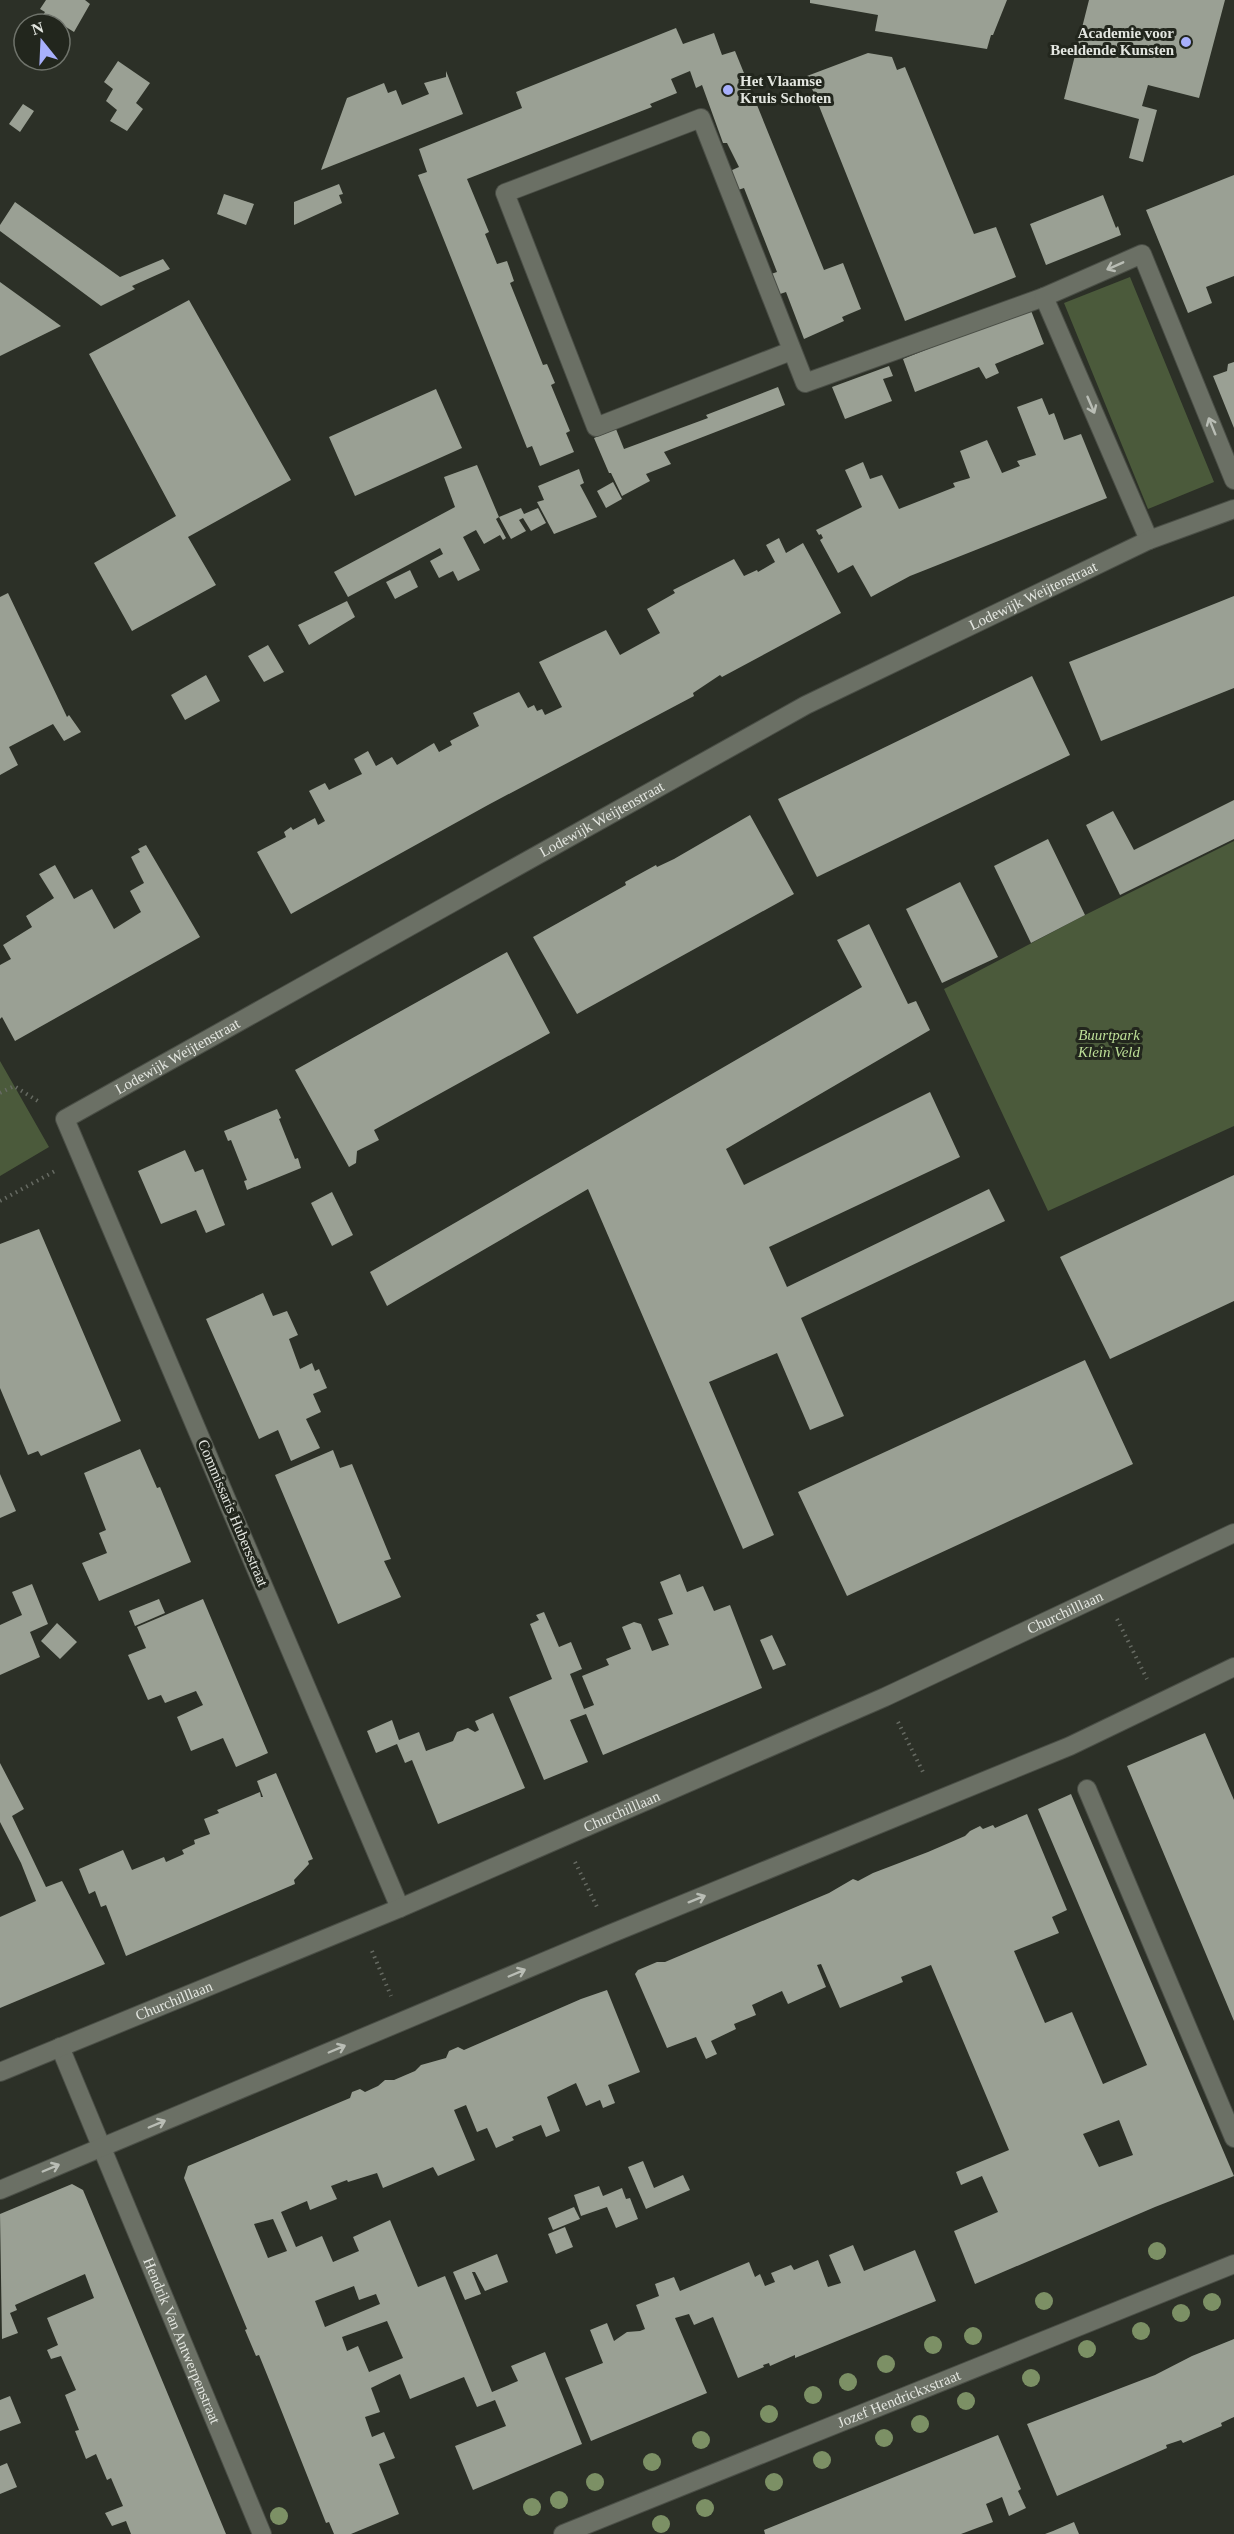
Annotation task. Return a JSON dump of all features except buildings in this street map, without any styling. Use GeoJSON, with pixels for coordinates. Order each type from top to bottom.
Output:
{"type":"FeatureCollection","features":[{"type":"Feature","properties":{"kind":"street"},"geometry":{"type":"LineString","coordinates":[[791,351],[596,427],[505,193],[702,118],[805,383],[1044,297],[1142,254],[1234,480]]}},
{"type":"Feature","properties":{"kind":"street"},"geometry":{"type":"LineString","coordinates":[[1044,297],[1149,540]]}},
{"type":"Feature","properties":{"kind":"street","name":"Lodewijk Weijtenstraat"},"geometry":{"type":"LineString","coordinates":[[65,1119],[806,705],[1149,540],[1234,509]]}},
{"type":"Feature","properties":{"kind":"street","name":"Commissaris Hubersstraat"},"geometry":{"type":"LineString","coordinates":[[65,1119],[400,1908]]}},
{"type":"Feature","properties":{"kind":"street","name":"Churchilllaan"},"geometry":{"type":"LineString","coordinates":[[0,2072],[400,1908],[885,1697],[1234,1533]]}},
{"type":"Feature","properties":{"kind":"street"},"geometry":{"type":"LineString","coordinates":[[0,2190],[610,1934],[1070,1746],[1234,1667]]}},
{"type":"Feature","properties":{"kind":"street"},"geometry":{"type":"LineString","coordinates":[[1087,1789],[1234,2138]]}},
{"type":"Feature","properties":{"kind":"street","name":"Hendrik Van Antwerpenstraat"},"geometry":{"type":"LineString","coordinates":[[60,2047],[262,2534]]}},
{"type":"Feature","properties":{"kind":"street","name":"Jozef Hendrickxstraat"},"geometry":{"type":"LineString","coordinates":[[563,2534],[1234,2264]]}},
{"type":"Feature","properties":{"kind":"path"},"geometry":{"type":"LineString","coordinates":[[0,1093],[14,1086],[65,1119]]}},
{"type":"Feature","properties":{"kind":"path"},"geometry":{"type":"LineString","coordinates":[[0,1202],[81,1156]]}},
{"type":"Feature","properties":{"kind":"path"},"geometry":{"type":"LineString","coordinates":[[1104,1594],[1159,1704]]}},
{"type":"Feature","properties":{"kind":"path"},"geometry":{"type":"LineString","coordinates":[[885,1697],[936,1800]]}},
{"type":"Feature","properties":{"kind":"path"},"geometry":{"type":"LineString","coordinates":[[563,1837],[610,1934]]}},
{"type":"Feature","properties":{"kind":"path"},"geometry":{"type":"LineString","coordinates":[[374,1947],[371,1953],[404,2021]]}},
{"type":"Feature","properties":{"kind":"green space"},"geometry":{"type":"Polygon","coordinates":[[[1130,277],[1214,482],[1148,509],[1064,303],[1130,277]]]}},
{"type":"Feature","properties":{"kind":"green space","name":"Buurtpark Klein Veld"},"geometry":{"type":"Polygon","coordinates":[[[1234,841],[1234,1126],[1048,1211],[944,989],[1085,915],[1234,841]]]}},
{"type":"Feature","properties":{"kind":"green space"},"geometry":{"type":"Polygon","coordinates":[[[0,1061],[49,1147],[0,1176],[0,1061]]]}},
{"type":"Feature","properties":{"kind":"place","name":"Academie voor Beeldende Kunsten"},"geometry":{"type":"Point","coordinates":[1186,42]}},
{"type":"Feature","properties":{"kind":"place","name":"Het Vlaamse Kruis Schoten"},"geometry":{"type":"Point","coordinates":[728,90]}}]}
